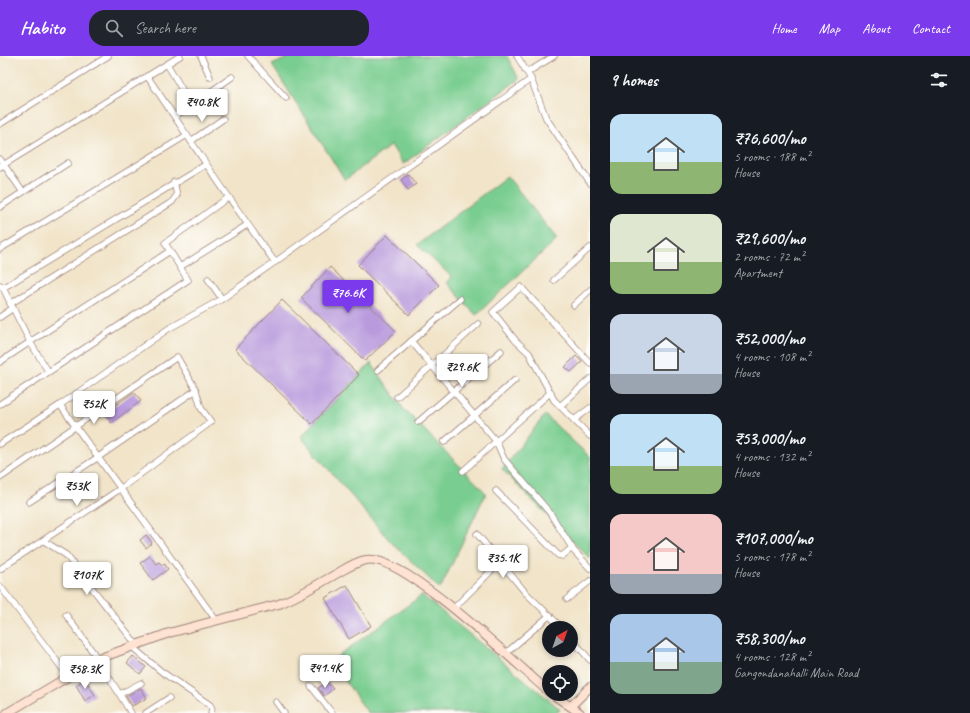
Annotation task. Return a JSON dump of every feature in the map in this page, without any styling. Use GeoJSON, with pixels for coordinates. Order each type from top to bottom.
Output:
{"type":"FeatureCollection","features":[{"type":"Feature","properties":{"kind":"street"},"geometry":{"type":"LineString","coordinates":[[0,124],[108,56]]}},
{"type":"Feature","properties":{"kind":"street"},"geometry":{"type":"LineString","coordinates":[[2,166],[180,56]]}},
{"type":"Feature","properties":{"kind":"street"},"geometry":{"type":"LineString","coordinates":[[201,56],[210,77]]}},
{"type":"Feature","properties":{"kind":"street"},"geometry":{"type":"LineString","coordinates":[[248,56],[286,98]]}},
{"type":"Feature","properties":{"kind":"street"},"geometry":{"type":"LineString","coordinates":[[517,56],[531,79],[546,118],[590,183]]}},
{"type":"Feature","properties":{"kind":"street"},"geometry":{"type":"LineString","coordinates":[[526,71],[533,69],[554,56]]}},
{"type":"Feature","properties":{"kind":"street"},"geometry":{"type":"LineString","coordinates":[[167,64],[183,91]]}},
{"type":"Feature","properties":{"kind":"street"},"geometry":{"type":"LineString","coordinates":[[147,76],[175,116],[205,165],[275,262]]}},
{"type":"Feature","properties":{"kind":"street"},"geometry":{"type":"LineString","coordinates":[[175,116],[232,77]]}},
{"type":"Feature","properties":{"kind":"street"},"geometry":{"type":"LineString","coordinates":[[0,444],[60,405],[168,329],[222,299],[531,79]]}},
{"type":"Feature","properties":{"kind":"street"},"geometry":{"type":"LineString","coordinates":[[191,141],[223,119]]}},
{"type":"Feature","properties":{"kind":"street"},"geometry":{"type":"LineString","coordinates":[[0,249],[187,135]]}},
{"type":"Feature","properties":{"kind":"street"},"geometry":{"type":"LineString","coordinates":[[0,159],[2,166],[22,191]]}},
{"type":"Feature","properties":{"kind":"street"},"geometry":{"type":"LineString","coordinates":[[0,207],[22,191],[68,163]]}},
{"type":"Feature","properties":{"kind":"street"},"geometry":{"type":"LineString","coordinates":[[48,371],[30,342],[1,287],[174,182],[205,165]]}},
{"type":"Feature","properties":{"kind":"street"},"geometry":{"type":"LineString","coordinates":[[0,317],[12,306],[172,202],[177,195],[174,182]]}},
{"type":"Feature","properties":{"kind":"street"},"geometry":{"type":"LineString","coordinates":[[0,404],[188,280],[165,243],[228,197]]}},
{"type":"Feature","properties":{"kind":"street"},"geometry":{"type":"LineString","coordinates":[[180,267],[247,225]]}},
{"type":"Feature","properties":{"kind":"street"},"geometry":{"type":"LineString","coordinates":[[554,280],[590,248]]}},
{"type":"Feature","properties":{"kind":"street"},"geometry":{"type":"LineString","coordinates":[[0,362],[170,251]]}},
{"type":"Feature","properties":{"kind":"street"},"geometry":{"type":"LineString","coordinates":[[208,279],[222,299]]}},
{"type":"Feature","properties":{"kind":"street"},"geometry":{"type":"LineString","coordinates":[[590,363],[521,287],[493,312],[516,341],[529,353],[560,406],[590,436]]}},
{"type":"Feature","properties":{"kind":"street"},"geometry":{"type":"LineString","coordinates":[[574,305],[590,290]]}},
{"type":"Feature","properties":{"kind":"street"},"geometry":{"type":"LineString","coordinates":[[378,370],[460,299]]}},
{"type":"Feature","properties":{"kind":"street"},"geometry":{"type":"LineString","coordinates":[[397,397],[478,324]]}},
{"type":"Feature","properties":{"kind":"street"},"geometry":{"type":"LineString","coordinates":[[411,341],[473,416],[496,441],[504,459],[550,513],[572,548],[590,568]]}},
{"type":"Feature","properties":{"kind":"street"},"geometry":{"type":"LineString","coordinates":[[418,422],[501,351]]}},
{"type":"Feature","properties":{"kind":"street"},"geometry":{"type":"LineString","coordinates":[[0,478],[178,357],[196,390],[201,408],[211,422],[120,489],[0,570]]}},
{"type":"Feature","properties":{"kind":"street"},"geometry":{"type":"LineString","coordinates":[[560,406],[590,379]]}},
{"type":"Feature","properties":{"kind":"street"},"geometry":{"type":"LineString","coordinates":[[444,442],[515,380]]}},
{"type":"Feature","properties":{"kind":"street"},"geometry":{"type":"LineString","coordinates":[[28,502],[97,458],[196,390]]}},
{"type":"Feature","properties":{"kind":"street"},"geometry":{"type":"LineString","coordinates":[[464,471],[551,392]]}},
{"type":"Feature","properties":{"kind":"street"},"geometry":{"type":"LineString","coordinates":[[60,405],[216,620]]}},
{"type":"Feature","properties":{"kind":"street"},"geometry":{"type":"LineString","coordinates":[[574,420],[590,408]]}},
{"type":"Feature","properties":{"kind":"street"},"geometry":{"type":"LineString","coordinates":[[496,491],[558,555],[562,556],[572,548]]}},
{"type":"Feature","properties":{"kind":"street"},"geometry":{"type":"LineString","coordinates":[[477,534],[525,592],[556,621]]}},
{"type":"Feature","properties":{"kind":"street"},"geometry":{"type":"LineString","coordinates":[[44,541],[66,554],[134,645],[162,672],[210,705],[211,713]]}},
{"type":"Feature","properties":{"kind":"street"},"geometry":{"type":"LineString","coordinates":[[7,713],[98,659],[134,645],[216,620],[279,604],[294,598],[354,564],[367,559],[384,562],[412,578],[454,608],[542,686]]}},
{"type":"Feature","properties":{"kind":"street"},"geometry":{"type":"LineString","coordinates":[[454,608],[500,562]]}},
{"type":"Feature","properties":{"kind":"street"},"geometry":{"type":"LineString","coordinates":[[567,599],[590,581]]}},
{"type":"Feature","properties":{"kind":"street"},"geometry":{"type":"LineString","coordinates":[[0,586],[68,676]]}},
{"type":"Feature","properties":{"kind":"street"},"geometry":{"type":"LineString","coordinates":[[66,615],[98,659],[131,713]]}},
{"type":"Feature","properties":{"kind":"street"},"geometry":{"type":"LineString","coordinates":[[505,654],[550,615]]}},
{"type":"Feature","properties":{"kind":"street"},"geometry":{"type":"LineString","coordinates":[[578,646],[590,660]]}},
{"type":"Feature","properties":{"kind":"street"},"geometry":{"type":"LineString","coordinates":[[120,694],[141,683]]}},
{"type":"Feature","properties":{"kind":"street"},"geometry":{"type":"LineString","coordinates":[[311,686],[332,713]]}},
{"type":"Feature","properties":{"kind":"street"},"geometry":{"type":"LineString","coordinates":[[571,706],[590,687]]}},
{"type":"Feature","properties":{"kind":"street"},"geometry":{"type":"LineString","coordinates":[[146,713],[169,698]]}},
{"type":"Feature","properties":{"kind":"street"},"geometry":{"type":"LineString","coordinates":[[563,701],[580,713]]}},
{"type":"Feature","properties":{"kind":"street"},"geometry":{"type":"LineString","coordinates":[[276,702],[284,713]]}},
{"type":"Feature","properties":{"kind":"green space"},"geometry":{"type":"Polygon","coordinates":[[[292,56],[507,56],[519,79],[403,164],[391,145],[345,180],[272,65],[292,56]]]}},
{"type":"Feature","properties":{"kind":"green space"},"geometry":{"type":"Polygon","coordinates":[[[507,176],[557,239],[476,315],[447,283],[452,277],[417,245],[507,176]]]}},
{"type":"Feature","properties":{"kind":"green space"},"geometry":{"type":"Polygon","coordinates":[[[371,363],[403,408],[486,493],[440,589],[390,541],[301,437],[371,363]]]}},
{"type":"Feature","properties":{"kind":"green space"},"geometry":{"type":"Polygon","coordinates":[[[545,415],[590,457],[590,559],[502,469],[545,415]]]}},
{"type":"Feature","properties":{"kind":"green space"},"geometry":{"type":"Polygon","coordinates":[[[422,595],[542,694],[542,701],[550,701],[560,709],[557,713],[368,713],[331,661],[422,595]]]}},
{"type":"Feature","properties":{"kind":"building"},"geometry":{"type":"Polygon","coordinates":[[[408,174],[416,184],[408,190],[401,180],[408,174]]]}},
{"type":"Feature","properties":{"kind":"building"},"geometry":{"type":"Polygon","coordinates":[[[387,235],[439,285],[409,315],[358,265],[387,235]]]}},
{"type":"Feature","properties":{"kind":"building"},"geometry":{"type":"Polygon","coordinates":[[[330,267],[396,331],[365,361],[301,298],[330,267]]]}},
{"type":"Feature","properties":{"kind":"building"},"geometry":{"type":"Polygon","coordinates":[[[282,300],[359,375],[312,424],[235,349],[282,300]]]}},
{"type":"Feature","properties":{"kind":"building"},"geometry":{"type":"Polygon","coordinates":[[[576,356],[582,362],[571,372],[565,367],[576,356]]]}},
{"type":"Feature","properties":{"kind":"building"},"geometry":{"type":"Polygon","coordinates":[[[134,392],[141,401],[111,423],[104,413],[134,392]]]}},
{"type":"Feature","properties":{"kind":"building"},"geometry":{"type":"Polygon","coordinates":[[[146,535],[152,543],[146,548],[140,540],[146,535]]]}},
{"type":"Feature","properties":{"kind":"building"},"geometry":{"type":"Polygon","coordinates":[[[150,556],[156,564],[159,562],[162,565],[164,563],[168,569],[153,580],[140,563],[150,556]]]}},
{"type":"Feature","properties":{"kind":"building"},"geometry":{"type":"Polygon","coordinates":[[[347,585],[371,626],[349,639],[325,598],[347,585]]]}},
{"type":"Feature","properties":{"kind":"building"},"geometry":{"type":"Polygon","coordinates":[[[133,656],[146,667],[140,674],[127,663],[133,656]]]}},
{"type":"Feature","properties":{"kind":"building"},"geometry":{"type":"Polygon","coordinates":[[[85,679],[95,695],[85,701],[76,685],[85,679]]]}},
{"type":"Feature","properties":{"kind":"building"},"geometry":{"type":"Polygon","coordinates":[[[327,682],[333,689],[324,696],[318,688],[327,682]]]}},
{"type":"Feature","properties":{"kind":"building"},"geometry":{"type":"Polygon","coordinates":[[[141,688],[147,698],[132,706],[126,696],[141,688]]]}}]}
